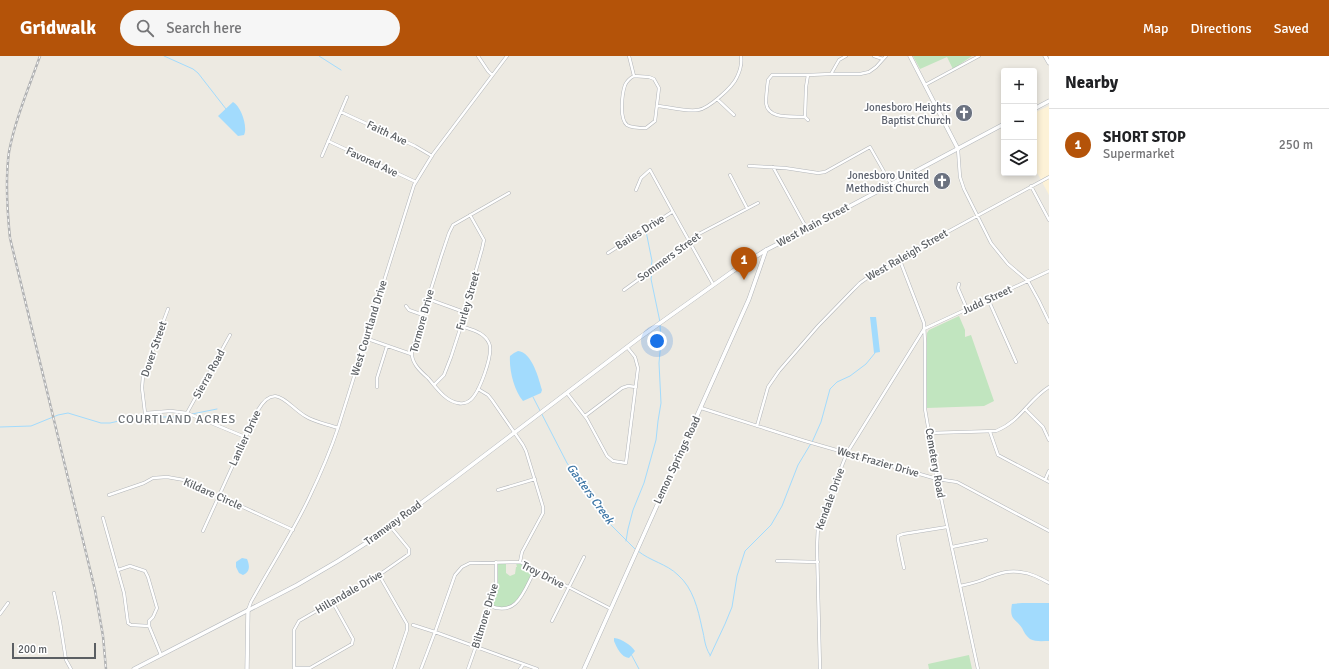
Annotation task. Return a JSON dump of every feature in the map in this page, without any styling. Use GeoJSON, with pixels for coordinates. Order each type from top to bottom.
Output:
{"type":"FeatureCollection","features":[{"type":"Feature","properties":{"kind":"main road"},"geometry":{"type":"LineString","coordinates":[[910,56],[958,149]]}},
{"type":"Feature","properties":{"kind":"main road"},"geometry":{"type":"LineString","coordinates":[[1046,56],[1049,63]]}},
{"type":"Feature","properties":{"kind":"main road"},"geometry":{"type":"LineString","coordinates":[[1037,107],[1049,101]]}},
{"type":"Feature","properties":{"kind":"main road","name":"West Main Street"},"geometry":{"type":"LineString","coordinates":[[632,343],[713,284],[766,250],[1001,126]]}},
{"type":"Feature","properties":{"kind":"main road","name":"Lemon Springs Road"},"geometry":{"type":"LineString","coordinates":[[584,669],[749,299],[766,250]]}},
{"type":"Feature","properties":{"kind":"main road","name":"Tramway Road"},"geometry":{"type":"LineString","coordinates":[[134,669],[297,585],[338,561],[390,526],[632,343]]}},
{"type":"Feature","properties":{"kind":"main road"},"geometry":{"type":"LineString","coordinates":[[247,669],[248,610]]}},
{"type":"Feature","properties":{"kind":"street"},"geometry":{"type":"LineString","coordinates":[[478,56],[492,75]]}},
{"type":"Feature","properties":{"kind":"street","name":"West Courtland Drive"},"geometry":{"type":"LineString","coordinates":[[248,610],[251,602],[293,530],[322,470],[338,428],[401,223],[416,182],[432,156],[507,56]]}},
{"type":"Feature","properties":{"kind":"street"},"geometry":{"type":"LineString","coordinates":[[629,56],[634,76]]}},
{"type":"Feature","properties":{"kind":"street"},"geometry":{"type":"LineString","coordinates":[[658,106],[699,110],[705,108],[717,99],[737,79],[741,64],[740,56]]}},
{"type":"Feature","properties":{"kind":"street"},"geometry":{"type":"LineString","coordinates":[[831,74],[839,60],[846,56]]}},
{"type":"Feature","properties":{"kind":"street"},"geometry":{"type":"LineString","coordinates":[[874,56],[883,60]]}},
{"type":"Feature","properties":{"kind":"street"},"geometry":{"type":"LineString","coordinates":[[808,120],[805,117],[775,115],[769,111],[766,104],[768,80],[772,75],[860,74],[869,72],[886,56]]}},
{"type":"Feature","properties":{"kind":"street"},"geometry":{"type":"LineString","coordinates":[[925,85],[979,56]]}},
{"type":"Feature","properties":{"kind":"street"},"geometry":{"type":"LineString","coordinates":[[805,117],[808,75]]}},
{"type":"Feature","properties":{"kind":"street"},"geometry":{"type":"LineString","coordinates":[[634,76],[649,77],[654,79],[659,88],[655,121],[646,128],[628,126],[624,122],[622,112],[625,86],[628,80],[634,76]]}},
{"type":"Feature","properties":{"kind":"street"},"geometry":{"type":"LineString","coordinates":[[322,156],[347,97]]}},
{"type":"Feature","properties":{"kind":"street"},"geometry":{"type":"LineString","coordinates":[[717,99],[734,115]]}},
{"type":"Feature","properties":{"kind":"street","name":"Faith Ave"},"geometry":{"type":"LineString","coordinates":[[341,112],[416,146],[432,156]]}},
{"type":"Feature","properties":{"kind":"street","name":"Favored Ave"},"geometry":{"type":"LineString","coordinates":[[328,141],[416,182]]}},
{"type":"Feature","properties":{"kind":"street"},"geometry":{"type":"LineString","coordinates":[[749,166],[774,167],[808,172],[825,172],[870,147],[891,184]]}},
{"type":"Feature","properties":{"kind":"street"},"geometry":{"type":"LineString","coordinates":[[958,149],[960,177],[964,189],[991,243],[1008,264],[1028,281],[1049,322]]}},
{"type":"Feature","properties":{"kind":"street"},"geometry":{"type":"LineString","coordinates":[[774,167],[807,229]]}},
{"type":"Feature","properties":{"kind":"street"},"geometry":{"type":"LineString","coordinates":[[636,190],[641,178],[650,170],[713,284]]}},
{"type":"Feature","properties":{"kind":"street"},"geometry":{"type":"LineString","coordinates":[[730,175],[747,208]]}},
{"type":"Feature","properties":{"kind":"street","name":"West Raleigh Street"},"geometry":{"type":"LineString","coordinates":[[757,426],[768,387],[779,371],[818,326],[860,283],[881,268],[899,258],[1031,186],[1049,178]]}},
{"type":"Feature","properties":{"kind":"street"},"geometry":{"type":"LineString","coordinates":[[1031,186],[1049,220]]}},
{"type":"Feature","properties":{"kind":"street","name":"Tormore Drive"},"geometry":{"type":"LineString","coordinates":[[461,326],[484,335],[490,344],[490,355],[475,396],[468,402],[459,404],[445,396],[434,385],[413,362],[412,354],[428,299],[449,233],[453,225],[510,193]]}},
{"type":"Feature","properties":{"kind":"street","name":"Sommers Street"},"geometry":{"type":"LineString","coordinates":[[624,290],[689,242],[693,237],[758,203]]}},
{"type":"Feature","properties":{"kind":"street","name":"Bailes Drive"},"geometry":{"type":"LineString","coordinates":[[608,253],[672,212]]}},
{"type":"Feature","properties":{"kind":"street","name":"Furley Street"},"geometry":{"type":"LineString","coordinates":[[434,385],[444,375],[461,326],[479,264],[484,240],[470,215]]}},
{"type":"Feature","properties":{"kind":"street","name":"Cemetery Road"},"geometry":{"type":"LineString","coordinates":[[899,258],[921,315],[924,329],[926,343],[925,405],[929,433],[937,479],[978,669]]}},
{"type":"Feature","properties":{"kind":"street","name":"Judd Street"},"geometry":{"type":"LineString","coordinates":[[924,329],[1049,271]]}},
{"type":"Feature","properties":{"kind":"street"},"geometry":{"type":"LineString","coordinates":[[959,284],[958,288],[967,309]]}},
{"type":"Feature","properties":{"kind":"street"},"geometry":{"type":"LineString","coordinates":[[428,299],[464,312]]}},
{"type":"Feature","properties":{"kind":"street"},"geometry":{"type":"LineString","coordinates":[[988,299],[1016,362]]}},
{"type":"Feature","properties":{"kind":"street"},"geometry":{"type":"LineString","coordinates":[[406,306],[409,310],[423,315]]}},
{"type":"Feature","properties":{"kind":"street","name":"Dover Street"},"geometry":{"type":"LineString","coordinates":[[168,309],[143,376],[142,388],[145,413],[171,411],[187,413]]}},
{"type":"Feature","properties":{"kind":"street","name":"Kendale Drive"},"geometry":{"type":"LineString","coordinates":[[820,669],[818,526],[847,453],[924,329]]}},
{"type":"Feature","properties":{"kind":"street","name":"Sierra Road"},"geometry":{"type":"LineString","coordinates":[[187,413],[230,336]]}},
{"type":"Feature","properties":{"kind":"street"},"geometry":{"type":"LineString","coordinates":[[365,338],[412,354]]}},
{"type":"Feature","properties":{"kind":"street"},"geometry":{"type":"LineString","coordinates":[[377,387],[377,378],[387,346]]}},
{"type":"Feature","properties":{"kind":"street"},"geometry":{"type":"LineString","coordinates":[[567,392],[585,416],[607,456],[613,461],[626,463],[638,364],[635,357],[627,347]]}},
{"type":"Feature","properties":{"kind":"street"},"geometry":{"type":"LineString","coordinates":[[585,416],[622,388],[636,386]]}},
{"type":"Feature","properties":{"kind":"street"},"geometry":{"type":"LineString","coordinates":[[929,433],[990,432],[1001,429],[1012,423],[1035,397],[1049,387]]}},
{"type":"Feature","properties":{"kind":"street"},"geometry":{"type":"LineString","coordinates":[[478,389],[492,400],[526,451],[543,507],[543,513],[522,552],[520,562]]}},
{"type":"Feature","properties":{"kind":"street","name":"Lanlier Drive"},"geometry":{"type":"LineString","coordinates":[[203,531],[245,437],[262,403],[267,398],[275,396],[282,398],[307,418],[338,428]]}},
{"type":"Feature","properties":{"kind":"street","name":"West Frazier Drive"},"geometry":{"type":"LineString","coordinates":[[700,408],[937,479],[957,482],[1049,531]]}},
{"type":"Feature","properties":{"kind":"street"},"geometry":{"type":"LineString","coordinates":[[1025,409],[1043,427],[1049,440]]}},
{"type":"Feature","properties":{"kind":"street"},"geometry":{"type":"LineString","coordinates":[[187,413],[245,437]]}},
{"type":"Feature","properties":{"kind":"street"},"geometry":{"type":"LineString","coordinates":[[990,432],[998,455],[1049,482]]}},
{"type":"Feature","properties":{"kind":"street"},"geometry":{"type":"LineString","coordinates":[[1044,480],[1049,471]]}},
{"type":"Feature","properties":{"kind":"street","name":"Kildare Circle"},"geometry":{"type":"LineString","coordinates":[[109,495],[144,483],[152,478],[160,476],[176,478],[184,480],[293,530]]}},
{"type":"Feature","properties":{"kind":"street"},"geometry":{"type":"LineString","coordinates":[[498,490],[535,479]]}},
{"type":"Feature","properties":{"kind":"street"},"geometry":{"type":"LineString","coordinates":[[103,518],[124,593],[128,623],[131,625],[149,626]]}},
{"type":"Feature","properties":{"kind":"street","name":"Hillandale Drive"},"geometry":{"type":"LineString","coordinates":[[294,668],[294,630],[299,621],[379,575],[409,554],[409,549],[390,526]]}},
{"type":"Feature","properties":{"kind":"street"},"geometry":{"type":"LineString","coordinates":[[904,568],[898,536],[947,527]]}},
{"type":"Feature","properties":{"kind":"street"},"geometry":{"type":"LineString","coordinates":[[952,547],[986,540]]}},
{"type":"Feature","properties":{"kind":"street"},"geometry":{"type":"LineString","coordinates":[[552,621],[584,557]]}},
{"type":"Feature","properties":{"kind":"street"},"geometry":{"type":"LineString","coordinates":[[777,561],[818,562]]}},
{"type":"Feature","properties":{"kind":"street","name":"Biltmore Drive"},"geometry":{"type":"LineString","coordinates":[[468,669],[497,584],[496,562]]}},
{"type":"Feature","properties":{"kind":"street","name":"Troy Drive"},"geometry":{"type":"LineString","coordinates":[[421,669],[436,632],[455,575],[458,570],[470,563],[520,562],[611,609]]}},
{"type":"Feature","properties":{"kind":"street"},"geometry":{"type":"LineString","coordinates":[[118,570],[130,566],[145,571],[157,608],[153,617],[149,621],[149,626],[161,655]]}},
{"type":"Feature","properties":{"kind":"street"},"geometry":{"type":"LineString","coordinates":[[490,606],[501,610],[510,608],[514,605],[518,601],[535,570]]}},
{"type":"Feature","properties":{"kind":"street"},"geometry":{"type":"LineString","coordinates":[[960,586],[987,579],[1001,573],[1014,571],[1035,576],[1049,583]]}},
{"type":"Feature","properties":{"kind":"street"},"geometry":{"type":"LineString","coordinates":[[379,575],[407,624],[407,630],[394,669]]}},
{"type":"Feature","properties":{"kind":"street"},"geometry":{"type":"LineString","coordinates":[[54,593],[66,660],[71,669]]}},
{"type":"Feature","properties":{"kind":"street"},"geometry":{"type":"LineString","coordinates":[[294,668],[310,668],[352,644],[353,638],[332,601]]}},
{"type":"Feature","properties":{"kind":"street"},"geometry":{"type":"LineString","coordinates":[[0,614],[8,603]]}},
{"type":"Feature","properties":{"kind":"street"},"geometry":{"type":"LineString","coordinates":[[413,625],[537,669]]}},
{"type":"Feature","properties":{"kind":"street"},"geometry":{"type":"LineString","coordinates":[[520,669],[523,665]]}},
{"type":"Feature","properties":{"kind":"shaded area"},"geometry":{"type":"Polygon","coordinates":[[[1049,106],[1049,195],[1037,173],[1037,112],[1049,106]]]}},
{"type":"Feature","properties":{"kind":"green space"},"geometry":{"type":"Polygon","coordinates":[[[913,56],[972,56],[953,69],[947,57],[920,69],[913,56]]]}},
{"type":"Feature","properties":{"kind":"green space"},"geometry":{"type":"Polygon","coordinates":[[[959,316],[965,330],[965,337],[971,335],[994,401],[984,406],[927,408],[927,333],[929,330],[959,316]]]}},
{"type":"Feature","properties":{"kind":"green space"},"geometry":{"type":"Polygon","coordinates":[[[498,563],[506,563],[506,573],[510,576],[515,574],[517,567],[516,563],[519,563],[534,571],[517,600],[507,607],[501,608],[492,605],[498,583],[498,563]]]}},
{"type":"Feature","properties":{"kind":"green space"},"geometry":{"type":"Polygon","coordinates":[[[969,655],[972,669],[929,669],[928,664],[969,655]]]}},
{"type":"Feature","properties":{"kind":"water"},"geometry":{"type":"Polygon","coordinates":[[[233,102],[239,108],[243,117],[245,127],[244,135],[238,136],[218,116],[233,102]]]}},
{"type":"Feature","properties":{"kind":"water"},"geometry":{"type":"Polygon","coordinates":[[[870,317],[876,317],[880,352],[874,353],[870,317]]]}},
{"type":"Feature","properties":{"kind":"water"},"geometry":{"type":"Polygon","coordinates":[[[518,351],[527,356],[531,361],[537,373],[542,390],[541,393],[523,401],[515,386],[510,367],[510,356],[518,351]]]}},
{"type":"Feature","properties":{"kind":"water"},"geometry":{"type":"Polygon","coordinates":[[[242,558],[247,559],[249,564],[247,572],[243,575],[239,573],[236,567],[236,562],[242,558]]]}},
{"type":"Feature","properties":{"kind":"water"},"geometry":{"type":"Polygon","coordinates":[[[1049,603],[1049,641],[1037,641],[1030,639],[1013,618],[1011,613],[1012,604],[1049,603]]]}},
{"type":"Feature","properties":{"kind":"water"},"geometry":{"type":"Polygon","coordinates":[[[614,638],[626,643],[635,651],[629,658],[620,652],[616,646],[614,638]]]}},
{"type":"Feature","properties":{"kind":"waterway"},"geometry":{"type":"LineString","coordinates":[[164,56],[193,69],[198,73],[226,109]]}},
{"type":"Feature","properties":{"kind":"waterway"},"geometry":{"type":"LineString","coordinates":[[319,56],[341,70]]}},
{"type":"Feature","properties":{"kind":"waterway"},"geometry":{"type":"LineString","coordinates":[[646,231],[652,261],[651,267]]}},
{"type":"Feature","properties":{"kind":"waterway"},"geometry":{"type":"LineString","coordinates":[[652,273],[651,279],[660,322]]}},
{"type":"Feature","properties":{"kind":"waterway"},"geometry":{"type":"LineString","coordinates":[[626,541],[633,510],[644,483],[656,440],[661,403],[659,363],[661,341],[660,325]]}},
{"type":"Feature","properties":{"kind":"waterway"},"geometry":{"type":"LineString","coordinates":[[710,656],[732,607],[737,576],[745,551],[771,525],[782,506],[798,465],[813,440],[821,422],[830,389],[837,382],[850,376],[866,364],[875,353]]}},
{"type":"Feature","properties":{"kind":"waterway","name":"Gasters Creek"},"geometry":{"type":"LineString","coordinates":[[533,397],[567,463],[608,522],[635,549]]}},
{"type":"Feature","properties":{"kind":"waterway"},"geometry":{"type":"LineString","coordinates":[[192,414],[217,409]]}},
{"type":"Feature","properties":{"kind":"waterway"},"geometry":{"type":"LineString","coordinates":[[0,427],[31,426],[58,415],[68,413],[101,423],[110,423],[128,419],[182,417],[189,415]]}},
{"type":"Feature","properties":{"kind":"waterway","name":"Gasters Creek"},"geometry":{"type":"LineString","coordinates":[[638,551],[674,571],[688,586],[697,606],[706,645],[710,655]]}},
{"type":"Feature","properties":{"kind":"waterway"},"geometry":{"type":"LineString","coordinates":[[631,654],[639,669]]}},
{"type":"Feature","properties":{"kind":"railway"},"geometry":{"type":"LineString","coordinates":[[40,56],[19,116],[9,152],[7,195],[10,238],[95,590],[103,636],[106,669]]}},
{"type":"Feature","properties":{"kind":"place","name":"Jonesboro Heights Baptist Church"},"geometry":{"type":"Point","coordinates":[964,113]}},
{"type":"Feature","properties":{"kind":"place","name":"Jonesboro United Methodist Church"},"geometry":{"type":"Point","coordinates":[942,181]}},
{"type":"Feature","properties":{"kind":"place","name":"SHORT STOP"},"geometry":{"type":"Point","coordinates":[744,280]}},
{"type":"Feature","properties":{"kind":"district","name":"COURTLAND ACRES"},"geometry":{"type":"Point","coordinates":[177,419]}}]}
